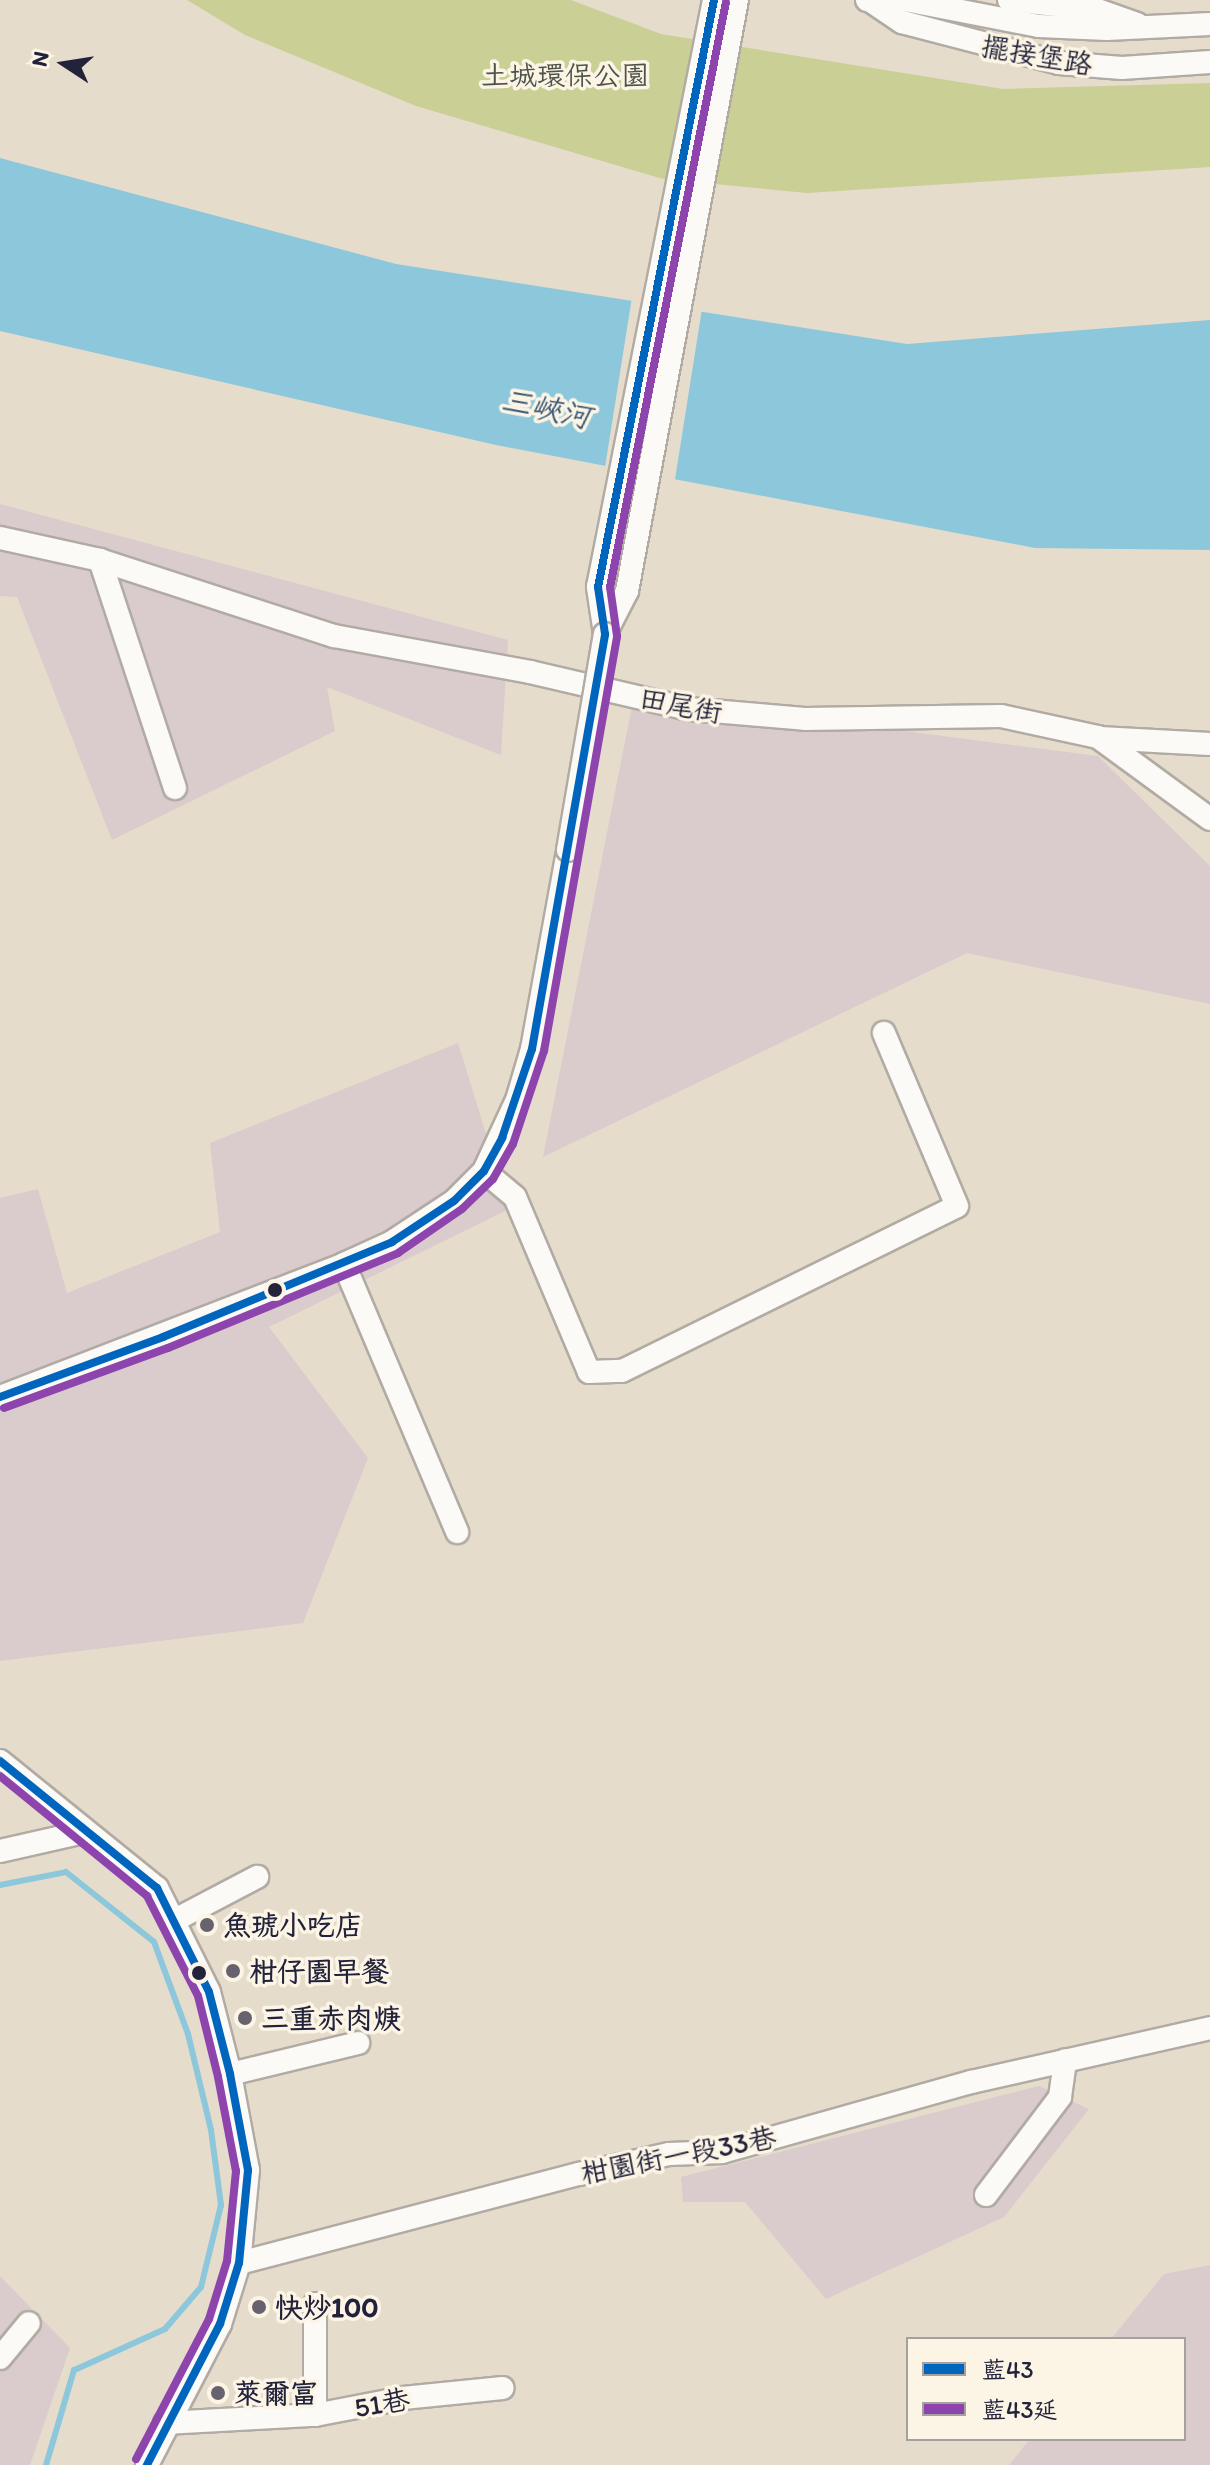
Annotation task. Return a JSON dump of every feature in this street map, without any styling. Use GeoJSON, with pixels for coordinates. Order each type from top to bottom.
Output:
{"type":"FeatureCollection","features":[{"type":"Feature","properties":{"kind":"street","name":"擺接堡路"},"geometry":{"type":"LineString","coordinates":[[869,1],[905,0],[1039,26],[1150,28],[1210,24]]}},
{"type":"Feature","properties":{"kind":"street"},"geometry":{"type":"LineString","coordinates":[[1009,0],[1095,9],[1150,28]]}},
{"type":"Feature","properties":{"kind":"street","name":"擺接堡路"},"geometry":{"type":"LineString","coordinates":[[869,1],[902,22],[1059,63],[1122,68],[1210,62]]}},
{"type":"Feature","properties":{"kind":"street"},"geometry":{"type":"LineString","coordinates":[[605,634],[598,587],[712,8]]}},
{"type":"Feature","properties":{"kind":"street"},"geometry":{"type":"LineString","coordinates":[[0,1397],[344,1264],[417,1227],[484,1171],[502,1138],[532,1049],[605,634],[627,591],[737,10]]}},
{"type":"Feature","properties":{"kind":"street","name":"田尾街"},"geometry":{"type":"LineString","coordinates":[[0,538],[100,560],[334,636],[530,672],[689,709],[805,719],[1001,716],[1098,737],[1210,819]]}},
{"type":"Feature","properties":{"kind":"street"},"geometry":{"type":"LineString","coordinates":[[100,560],[175,788]]}},
{"type":"Feature","properties":{"kind":"street"},"geometry":{"type":"LineString","coordinates":[[1098,737],[1210,744]]}},
{"type":"Feature","properties":{"kind":"street"},"geometry":{"type":"LineString","coordinates":[[484,1171],[515,1197],[589,1372],[622,1371],[957,1206],[884,1033]]}},
{"type":"Feature","properties":{"kind":"street"},"geometry":{"type":"LineString","coordinates":[[344,1264],[457,1532]]}},
{"type":"Feature","properties":{"kind":"street"},"geometry":{"type":"LineString","coordinates":[[0,1761],[157,1888],[209,1992],[230,2074],[248,2170],[239,2263],[220,2324],[165,2423],[147,2465]]}},
{"type":"Feature","properties":{"kind":"street"},"geometry":{"type":"LineString","coordinates":[[0,1851],[84,1832]]}},
{"type":"Feature","properties":{"kind":"street"},"geometry":{"type":"LineString","coordinates":[[175,1920],[257,1877]]}},
{"type":"Feature","properties":{"kind":"street","name":"柑園街一段33巷"},"geometry":{"type":"LineString","coordinates":[[239,2263],[579,2174],[669,2154],[722,2152],[1065,2060],[1210,2028]]}},
{"type":"Feature","properties":{"kind":"street"},"geometry":{"type":"LineString","coordinates":[[230,2074],[358,2043]]}},
{"type":"Feature","properties":{"kind":"street"},"geometry":{"type":"LineString","coordinates":[[986,2195],[1060,2097],[1065,2060]]}},
{"type":"Feature","properties":{"kind":"street"},"geometry":{"type":"LineString","coordinates":[[315,2304],[315,2415]]}},
{"type":"Feature","properties":{"kind":"street"},"geometry":{"type":"LineString","coordinates":[[0,2358],[29,2323]]}},
{"type":"Feature","properties":{"kind":"street","name":"51巷"},"geometry":{"type":"LineString","coordinates":[[165,2423],[315,2415],[403,2398],[503,2388]]}},
{"type":"Feature","properties":{"kind":"shaded area"},"geometry":{"type":"Polygon","coordinates":[[[0,504],[508,640],[501,755],[327,687],[335,731],[112,840],[17,597],[0,596],[0,504]]]}},
{"type":"Feature","properties":{"kind":"shaded area"},"geometry":{"type":"Polygon","coordinates":[[[634,696],[1098,756],[1210,866],[1210,1004],[967,953],[543,1157],[634,696]]]}},
{"type":"Feature","properties":{"kind":"shaded area"},"geometry":{"type":"Polygon","coordinates":[[[458,1043],[509,1209],[269,1327],[368,1458],[303,1623],[0,1661],[0,1198],[38,1189],[67,1293],[220,1232],[210,1143],[458,1043]]]}},
{"type":"Feature","properties":{"kind":"shaded area"},"geometry":{"type":"Polygon","coordinates":[[[1039,2086],[1089,2109],[1004,2217],[826,2299],[745,2202],[683,2202],[681,2177],[1039,2086]]]}},
{"type":"Feature","properties":{"kind":"shaded area"},"geometry":{"type":"Polygon","coordinates":[[[1210,2265],[1210,2465],[1009,2465],[1028,2441],[1186,2441],[1186,2337],[1113,2337],[1164,2274],[1210,2265]]]}},
{"type":"Feature","properties":{"kind":"shaded area"},"geometry":{"type":"Polygon","coordinates":[[[0,2276],[70,2348],[30,2465],[0,2465],[0,2276]]]}},
{"type":"Feature","properties":{"kind":"green space","name":"土城環保公園"},"geometry":{"type":"Polygon","coordinates":[[[187,0],[571,0],[661,34],[1003,89],[1210,83],[1210,167],[807,193],[663,179],[416,106],[245,35],[187,0]]]}},
{"type":"Feature","properties":{"kind":"water","name":"三峽河"},"geometry":{"type":"Polygon","coordinates":[[[0,158],[396,264],[907,344],[1210,320],[1210,550],[1035,548],[496,445],[0,331],[0,158]]]}},
{"type":"Feature","properties":{"kind":"pier"},"geometry":{"type":"Polygon","coordinates":[[[632,297],[702,308],[675,481],[605,470],[632,297]]]}},
{"type":"Feature","properties":{"kind":"waterway"},"geometry":{"type":"LineString","coordinates":[[0,1885],[66,1872],[154,1942],[188,2034],[211,2130],[221,2205],[201,2287],[165,2329],[74,2370],[46,2465]]}},
{"type":"Feature","properties":{"kind":"transit line","name":"藍43"},"geometry":{"type":"LineString","coordinates":[[0,1397],[163,1337],[392,1242],[454,1201],[484,1171],[502,1138],[532,1049],[605,634],[598,587],[714,0]]}},
{"type":"Feature","properties":{"kind":"transit line","name":"藍43延"},"geometry":{"type":"LineString","coordinates":[[4,1408],[168,1348],[398,1253],[462,1209],[493,1179],[513,1144],[544,1051],[617,636],[610,587],[726,2]]}},
{"type":"Feature","properties":{"kind":"transit line","name":"藍43"},"geometry":{"type":"LineString","coordinates":[[0,1761],[157,1888],[209,1992],[230,2074],[248,2170],[239,2263],[220,2324],[147,2465]]}},
{"type":"Feature","properties":{"kind":"transit line","name":"藍43延"},"geometry":{"type":"LineString","coordinates":[[0,1776],[147,1896],[198,1996],[218,2077],[236,2171],[227,2261],[209,2319],[136,2459]]}},
{"type":"Feature","properties":{"kind":"place","name":"魚琥小吃店"},"geometry":{"type":"Point","coordinates":[207,1925]}},
{"type":"Feature","properties":{"kind":"place","name":"柑仔園早餐"},"geometry":{"type":"Point","coordinates":[233,1971]}},
{"type":"Feature","properties":{"kind":"place","name":"三重赤肉焿"},"geometry":{"type":"Point","coordinates":[245,2018]}},
{"type":"Feature","properties":{"kind":"place","name":"快炒100"},"geometry":{"type":"Point","coordinates":[259,2307]}},
{"type":"Feature","properties":{"kind":"place","name":"萊爾富"},"geometry":{"type":"Point","coordinates":[218,2393]}}]}
